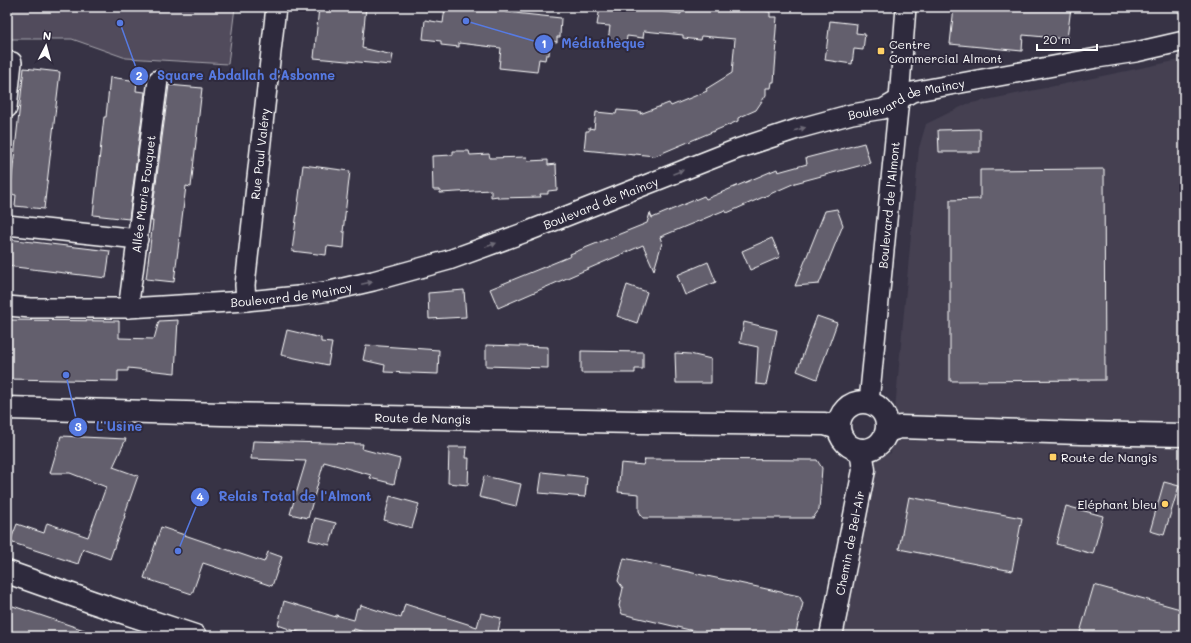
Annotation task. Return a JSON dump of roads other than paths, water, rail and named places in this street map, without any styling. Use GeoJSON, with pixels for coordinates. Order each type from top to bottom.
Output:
{"type":"FeatureCollection","features":[{"type":"Feature","properties":{"kind":"main road"},"geometry":{"type":"LineString","coordinates":[[861,401],[869,402],[876,405],[885,416],[887,431],[880,443],[875,447],[868,450],[855,449],[845,443],[840,436],[838,420],[847,407],[853,403],[861,401]]}},
{"type":"Feature","properties":{"kind":"main road","name":"Route de Nangis"},"geometry":{"type":"LineString","coordinates":[[7,408],[270,415],[825,424],[838,428]]}},
{"type":"Feature","properties":{"kind":"main road"},"geometry":{"type":"LineString","coordinates":[[887,431],[900,427],[1184,435]]}},
{"type":"Feature","properties":{"kind":"main road","name":"Chemin de Bel-Air"},"geometry":{"type":"LineString","coordinates":[[831,636],[864,470],[862,450]]}},
{"type":"Feature","properties":{"kind":"main road"},"geometry":{"type":"LineString","coordinates":[[7,572],[195,636]]}},
{"type":"Feature","properties":{"kind":"street","name":"Rue Paul Valéry"},"geometry":{"type":"LineString","coordinates":[[246,301],[245,285],[276,7]]}},
{"type":"Feature","properties":{"kind":"street","name":"Boulevard de l'Almont"},"geometry":{"type":"LineString","coordinates":[[869,402],[900,99],[906,7]]}},
{"type":"Feature","properties":{"kind":"street","name":"Boulevard de Maincy"},"geometry":{"type":"LineString","coordinates":[[7,306],[31,308],[128,308],[246,301],[330,291],[449,260],[526,232],[737,149],[797,129],[852,114],[883,109],[912,92],[1184,42]]}},
{"type":"Feature","properties":{"kind":"street"},"geometry":{"type":"LineString","coordinates":[[7,108],[12,62]]}},
{"type":"Feature","properties":{"kind":"street","name":"Allée Marie Fouquet"},"geometry":{"type":"LineString","coordinates":[[128,308],[158,80]]}},
{"type":"Feature","properties":{"kind":"street"},"geometry":{"type":"LineString","coordinates":[[7,225],[138,239]]}},
{"type":"Feature","properties":{"kind":"place","name":"Médiathèque"},"geometry":{"type":"Point","coordinates":[466,21]}},
{"type":"Feature","properties":{"kind":"place","name":"Square Abdallah d'Asbonne"},"geometry":{"type":"Point","coordinates":[120,23]}},
{"type":"Feature","properties":{"kind":"place","name":"Centre Commercial Almont"},"geometry":{"type":"Point","coordinates":[881,51]}},
{"type":"Feature","properties":{"kind":"place","name":"L'Usine"},"geometry":{"type":"Point","coordinates":[66,375]}},
{"type":"Feature","properties":{"kind":"place","name":"Route de Nangis"},"geometry":{"type":"Point","coordinates":[1053,457]}},
{"type":"Feature","properties":{"kind":"place","name":"Eléphant bleu"},"geometry":{"type":"Point","coordinates":[1165,504]}},
{"type":"Feature","properties":{"kind":"place","name":"Relais Total de l'Almont"},"geometry":{"type":"Point","coordinates":[178,551]}}]}
